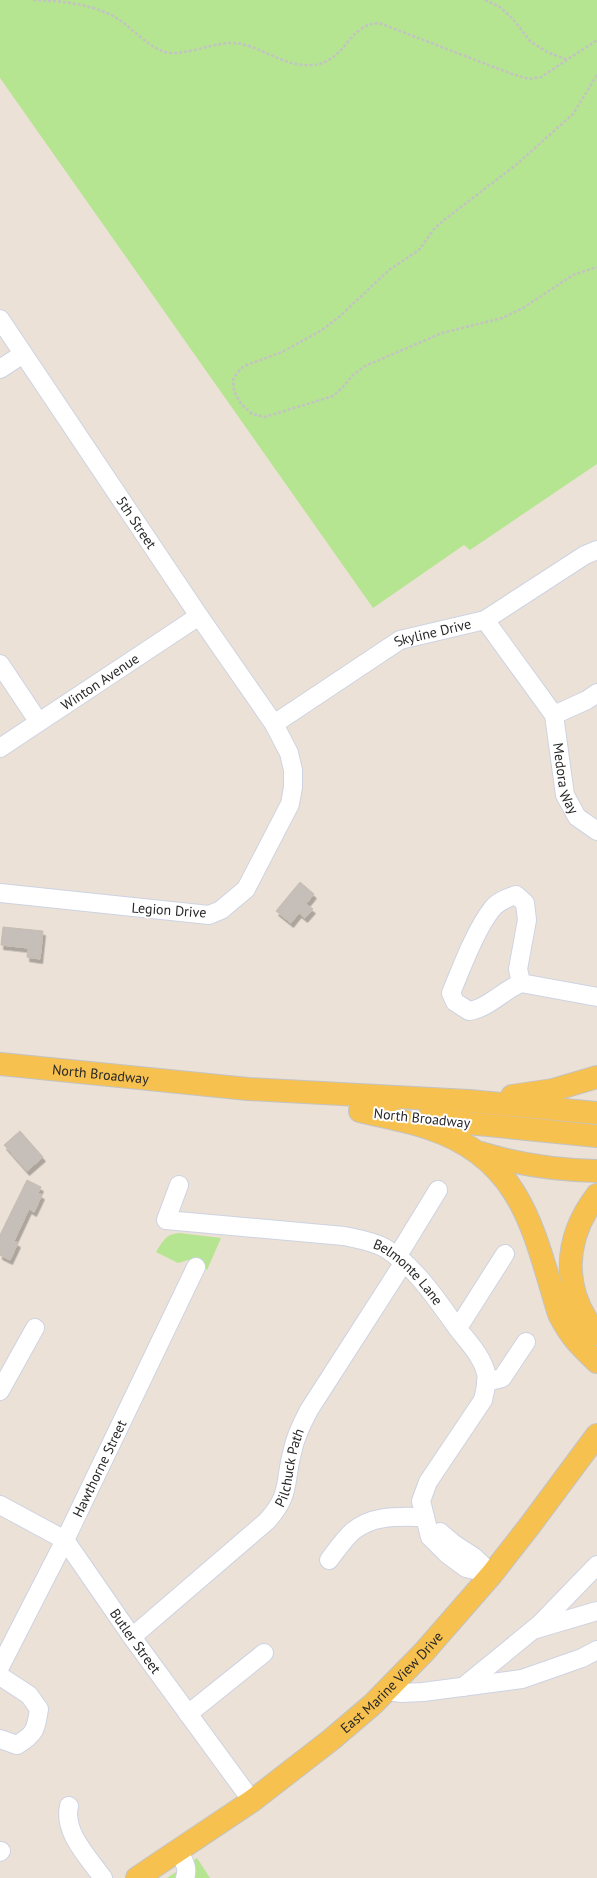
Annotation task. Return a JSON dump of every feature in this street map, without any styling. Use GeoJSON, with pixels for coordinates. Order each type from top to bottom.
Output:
{"type":"FeatureCollection","features":[{"type":"Feature","properties":{"kind":"main road","name":"North Broadway"},"geometry":{"type":"LineString","coordinates":[[0,1064],[248,1089],[469,1101],[597,1112]]}},
{"type":"Feature","properties":{"kind":"main road"},"geometry":{"type":"LineString","coordinates":[[469,1101],[536,1093],[573,1085],[597,1077]]}},
{"type":"Feature","properties":{"kind":"main road","name":"North Broadway"},"geometry":{"type":"LineString","coordinates":[[248,1089],[360,1111],[597,1136]]}},
{"type":"Feature","properties":{"kind":"main road"},"geometry":{"type":"LineString","coordinates":[[360,1111],[431,1129],[452,1137],[476,1152],[503,1176],[517,1195],[528,1216],[536,1236],[559,1314],[576,1343],[597,1362]]}},
{"type":"Feature","properties":{"kind":"main road"},"geometry":{"type":"LineString","coordinates":[[476,1152],[499,1159],[539,1167],[597,1171]]}},
{"type":"Feature","properties":{"kind":"main road"},"geometry":{"type":"LineString","coordinates":[[593,1328],[579,1308],[571,1281],[571,1253],[576,1234],[584,1214],[597,1196]]}},
{"type":"Feature","properties":{"kind":"main road","name":"East Marine View Drive"},"geometry":{"type":"LineString","coordinates":[[137,1878],[252,1801],[332,1739],[373,1704],[424,1652],[492,1574],[597,1435]]}},
{"type":"Feature","properties":{"kind":"street","name":"5th Street"},"geometry":{"type":"LineString","coordinates":[[0,319],[199,616],[274,724]]}},
{"type":"Feature","properties":{"kind":"street"},"geometry":{"type":"LineString","coordinates":[[0,369],[23,354]]}},
{"type":"Feature","properties":{"kind":"street","name":"Skyline Drive"},"geometry":{"type":"LineString","coordinates":[[274,724],[400,640],[485,620],[585,555],[597,550]]}},
{"type":"Feature","properties":{"kind":"street","name":"Winton Avenue"},"geometry":{"type":"LineString","coordinates":[[0,748],[38,721],[199,616]]}},
{"type":"Feature","properties":{"kind":"street","name":"Medora Way"},"geometry":{"type":"LineString","coordinates":[[485,620],[554,715],[566,795],[577,817],[597,831]]}},
{"type":"Feature","properties":{"kind":"street"},"geometry":{"type":"LineString","coordinates":[[0,664],[38,721]]}},
{"type":"Feature","properties":{"kind":"street"},"geometry":{"type":"LineString","coordinates":[[554,715],[587,700],[597,693]]}},
{"type":"Feature","properties":{"kind":"street","name":"Legion Drive"},"geometry":{"type":"LineString","coordinates":[[0,893],[196,915],[209,915],[221,910],[246,889],[290,804],[293,787],[293,770],[289,753],[274,724]]}},
{"type":"Feature","properties":{"kind":"street"},"geometry":{"type":"LineString","coordinates":[[525,984],[518,969],[528,920],[525,903],[516,895],[503,900],[492,908],[477,934],[451,993],[455,1002],[469,1011],[477,1010],[510,987],[525,984],[597,997]]}},
{"type":"Feature","properties":{"kind":"street","name":"Belmonte Lane"},"geometry":{"type":"LineString","coordinates":[[179,1185],[166,1220],[344,1236],[365,1240],[384,1248],[400,1259],[429,1289],[458,1328],[478,1355],[486,1373],[483,1400],[428,1482],[421,1502],[425,1517]]}},
{"type":"Feature","properties":{"kind":"street","name":"Pilchuck Path"},"geometry":{"type":"LineString","coordinates":[[132,1637],[267,1521],[278,1508],[285,1494],[292,1453],[299,1429],[400,1259],[438,1190]]}},
{"type":"Feature","properties":{"kind":"street"},"geometry":{"type":"LineString","coordinates":[[458,1328],[505,1254]]}},
{"type":"Feature","properties":{"kind":"street","name":"Hawthorne Street"},"geometry":{"type":"LineString","coordinates":[[0,1668],[65,1540],[196,1267]]}},
{"type":"Feature","properties":{"kind":"street"},"geometry":{"type":"LineString","coordinates":[[0,1391],[35,1328]]}},
{"type":"Feature","properties":{"kind":"street"},"geometry":{"type":"LineString","coordinates":[[486,1382],[502,1378],[526,1342]]}},
{"type":"Feature","properties":{"kind":"street","name":"Butler Street"},"geometry":{"type":"LineString","coordinates":[[0,1505],[65,1540],[132,1637],[252,1801]]}},
{"type":"Feature","properties":{"kind":"street"},"geometry":{"type":"LineString","coordinates":[[328,1560],[352,1532],[364,1523],[384,1517],[425,1517],[454,1544],[474,1557],[492,1574]]}},
{"type":"Feature","properties":{"kind":"street"},"geometry":{"type":"LineString","coordinates":[[463,1687],[533,1630],[597,1565]]}},
{"type":"Feature","properties":{"kind":"street"},"geometry":{"type":"LineString","coordinates":[[533,1630],[597,1611]]}},
{"type":"Feature","properties":{"kind":"street"},"geometry":{"type":"LineString","coordinates":[[386,1691],[402,1693],[522,1679],[582,1658],[597,1650]]}},
{"type":"Feature","properties":{"kind":"street"},"geometry":{"type":"LineString","coordinates":[[188,1714],[264,1653]]}},
{"type":"Feature","properties":{"kind":"street"},"geometry":{"type":"LineString","coordinates":[[0,1676],[29,1695],[39,1709],[37,1723],[32,1736],[17,1745],[0,1739]]}},
{"type":"Feature","properties":{"kind":"street"},"geometry":{"type":"LineString","coordinates":[[68,1806],[66,1816],[73,1835],[103,1878]]}},
{"type":"Feature","properties":{"kind":"street"},"geometry":{"type":"LineString","coordinates":[[178,1851],[186,1864],[187,1873],[185,1878]]}},
{"type":"Feature","properties":{"kind":"path"},"geometry":{"type":"LineString","coordinates":[[33,0],[84,6],[112,16],[156,47],[173,54],[220,44],[234,43],[303,65],[322,63],[337,54],[361,28],[371,23],[379,23],[522,78],[541,77],[597,40]]}},
{"type":"Feature","properties":{"kind":"path"},"geometry":{"type":"LineString","coordinates":[[485,0],[500,7],[513,19],[530,41],[547,52],[568,60]]}},
{"type":"Feature","properties":{"kind":"path"},"geometry":{"type":"LineString","coordinates":[[597,75],[589,85],[573,114],[517,164],[444,220],[434,229],[419,250],[389,270],[339,317],[322,330],[282,352],[244,366],[233,380],[234,390],[241,404],[252,414],[266,417],[332,396],[364,366],[442,333],[502,318],[523,308],[573,275],[597,267]]}},
{"type":"Feature","properties":{"kind":"green space"},"geometry":{"type":"Polygon","coordinates":[[[0,0],[597,0],[597,464],[470,550],[464,545],[373,608],[0,78],[0,0]]]}},
{"type":"Feature","properties":{"kind":"green space"},"geometry":{"type":"Polygon","coordinates":[[[179,1233],[221,1238],[207,1270],[188,1260],[178,1263],[156,1252],[163,1241],[171,1235],[179,1233]]]}},
{"type":"Feature","properties":{"kind":"green space"},"geometry":{"type":"Polygon","coordinates":[[[197,1858],[210,1878],[167,1878],[197,1858]]]}},
{"type":"Feature","properties":{"kind":"building"},"geometry":{"type":"Polygon","coordinates":[[[300,882],[314,894],[306,904],[313,909],[305,918],[299,913],[291,923],[276,911],[300,882]]]}},
{"type":"Feature","properties":{"kind":"building"},"geometry":{"type":"Polygon","coordinates":[[[3,927],[43,931],[40,959],[27,957],[28,948],[1,945],[3,927]]]}},
{"type":"Feature","properties":{"kind":"building"},"geometry":{"type":"Polygon","coordinates":[[[20,1131],[43,1157],[27,1171],[4,1145],[20,1131]]]}},
{"type":"Feature","properties":{"kind":"building"},"geometry":{"type":"Polygon","coordinates":[[[27,1180],[41,1187],[38,1193],[42,1195],[34,1212],[29,1209],[14,1241],[18,1243],[10,1260],[0,1255],[0,1235],[27,1180]]]}}]}
